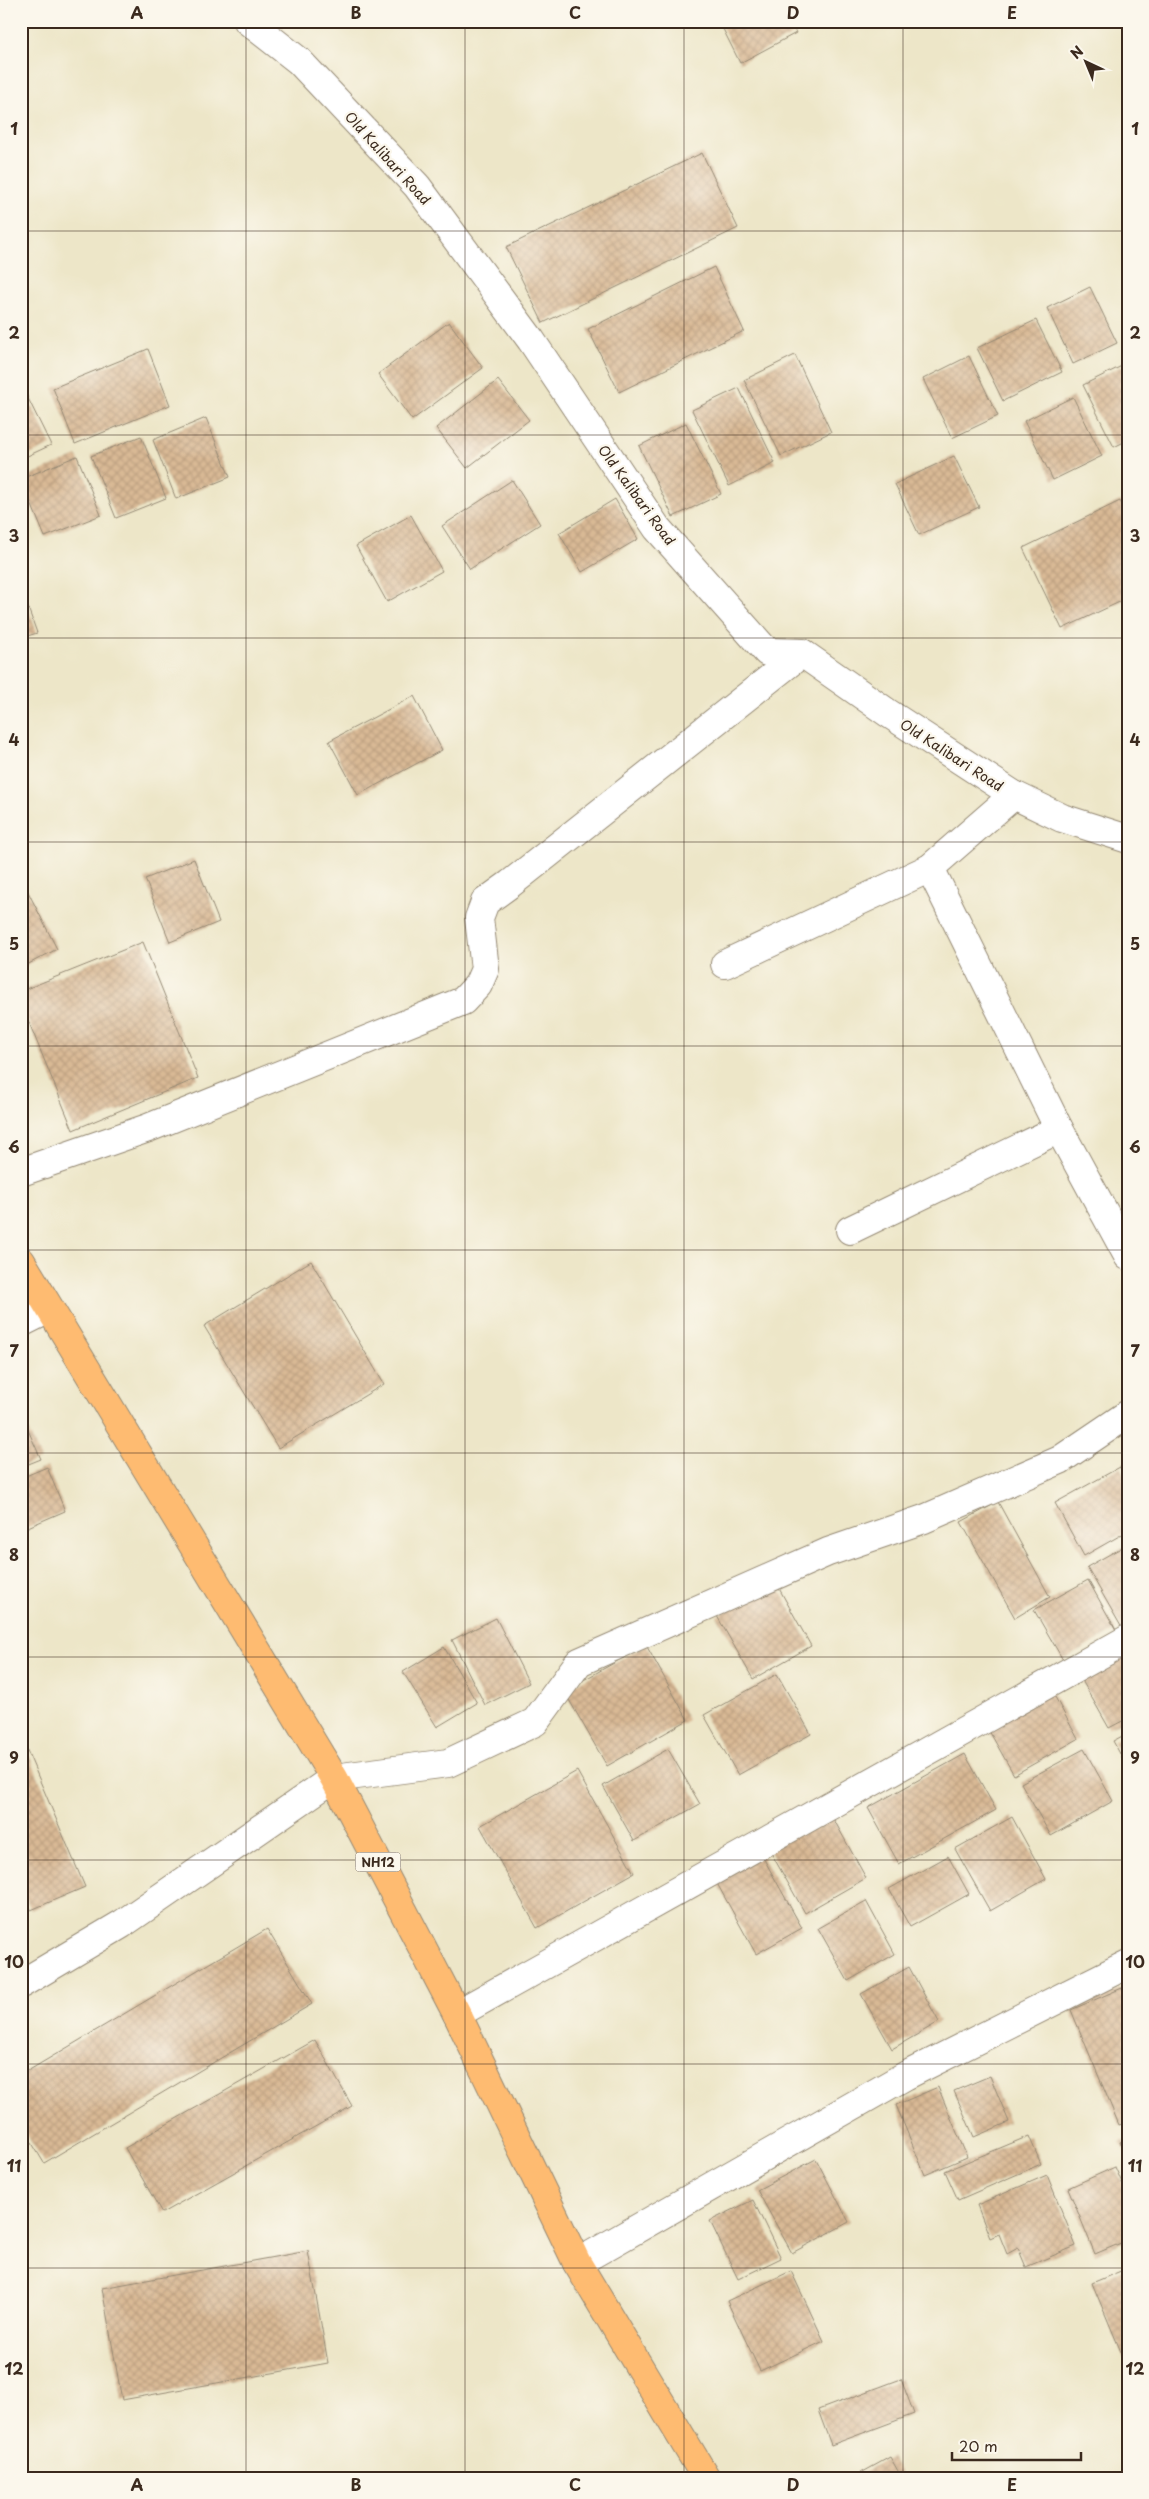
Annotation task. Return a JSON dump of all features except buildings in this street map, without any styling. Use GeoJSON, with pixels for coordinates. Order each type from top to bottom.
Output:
{"type":"FeatureCollection","features":[{"type":"Feature","properties":{"kind":"highway","name":"NH12"},"geometry":{"type":"LineString","coordinates":[[21,1261],[334,1778],[457,2014],[577,2263],[706,2478]]}},
{"type":"Feature","properties":{"kind":"street","name":"Old Kalibari Road"},"geometry":{"type":"LineString","coordinates":[[248,21],[299,61],[417,186],[530,340],[657,528],[767,652],[802,653],[888,713],[1014,795],[1062,818],[1128,839]]}},
{"type":"Feature","properties":{"kind":"street"},"geometry":{"type":"LineString","coordinates":[[21,1172],[148,1128],[463,1001],[478,985],[485,970],[479,918],[485,902],[802,653]]}},
{"type":"Feature","properties":{"kind":"street"},"geometry":{"type":"LineString","coordinates":[[725,964],[930,868],[1014,795]]}},
{"type":"Feature","properties":{"kind":"street"},"geometry":{"type":"LineString","coordinates":[[930,868],[1059,1129],[1128,1256]]}},
{"type":"Feature","properties":{"kind":"street"},"geometry":{"type":"LineString","coordinates":[[850,1230],[1059,1129]]}},
{"type":"Feature","properties":{"kind":"street"},"geometry":{"type":"LineString","coordinates":[[21,1323],[49,1309]]}},
{"type":"Feature","properties":{"kind":"street"},"geometry":{"type":"LineString","coordinates":[[21,1984],[122,1924],[334,1778],[448,1764],[535,1722],[579,1662],[665,1622],[828,1552],[924,1519],[1060,1460],[1128,1414]]}},
{"type":"Feature","properties":{"kind":"street"},"geometry":{"type":"LineString","coordinates":[[457,2014],[1128,1639]]}},
{"type":"Feature","properties":{"kind":"street"},"geometry":{"type":"LineString","coordinates":[[577,2263],[905,2076],[1128,1964]]}}]}
